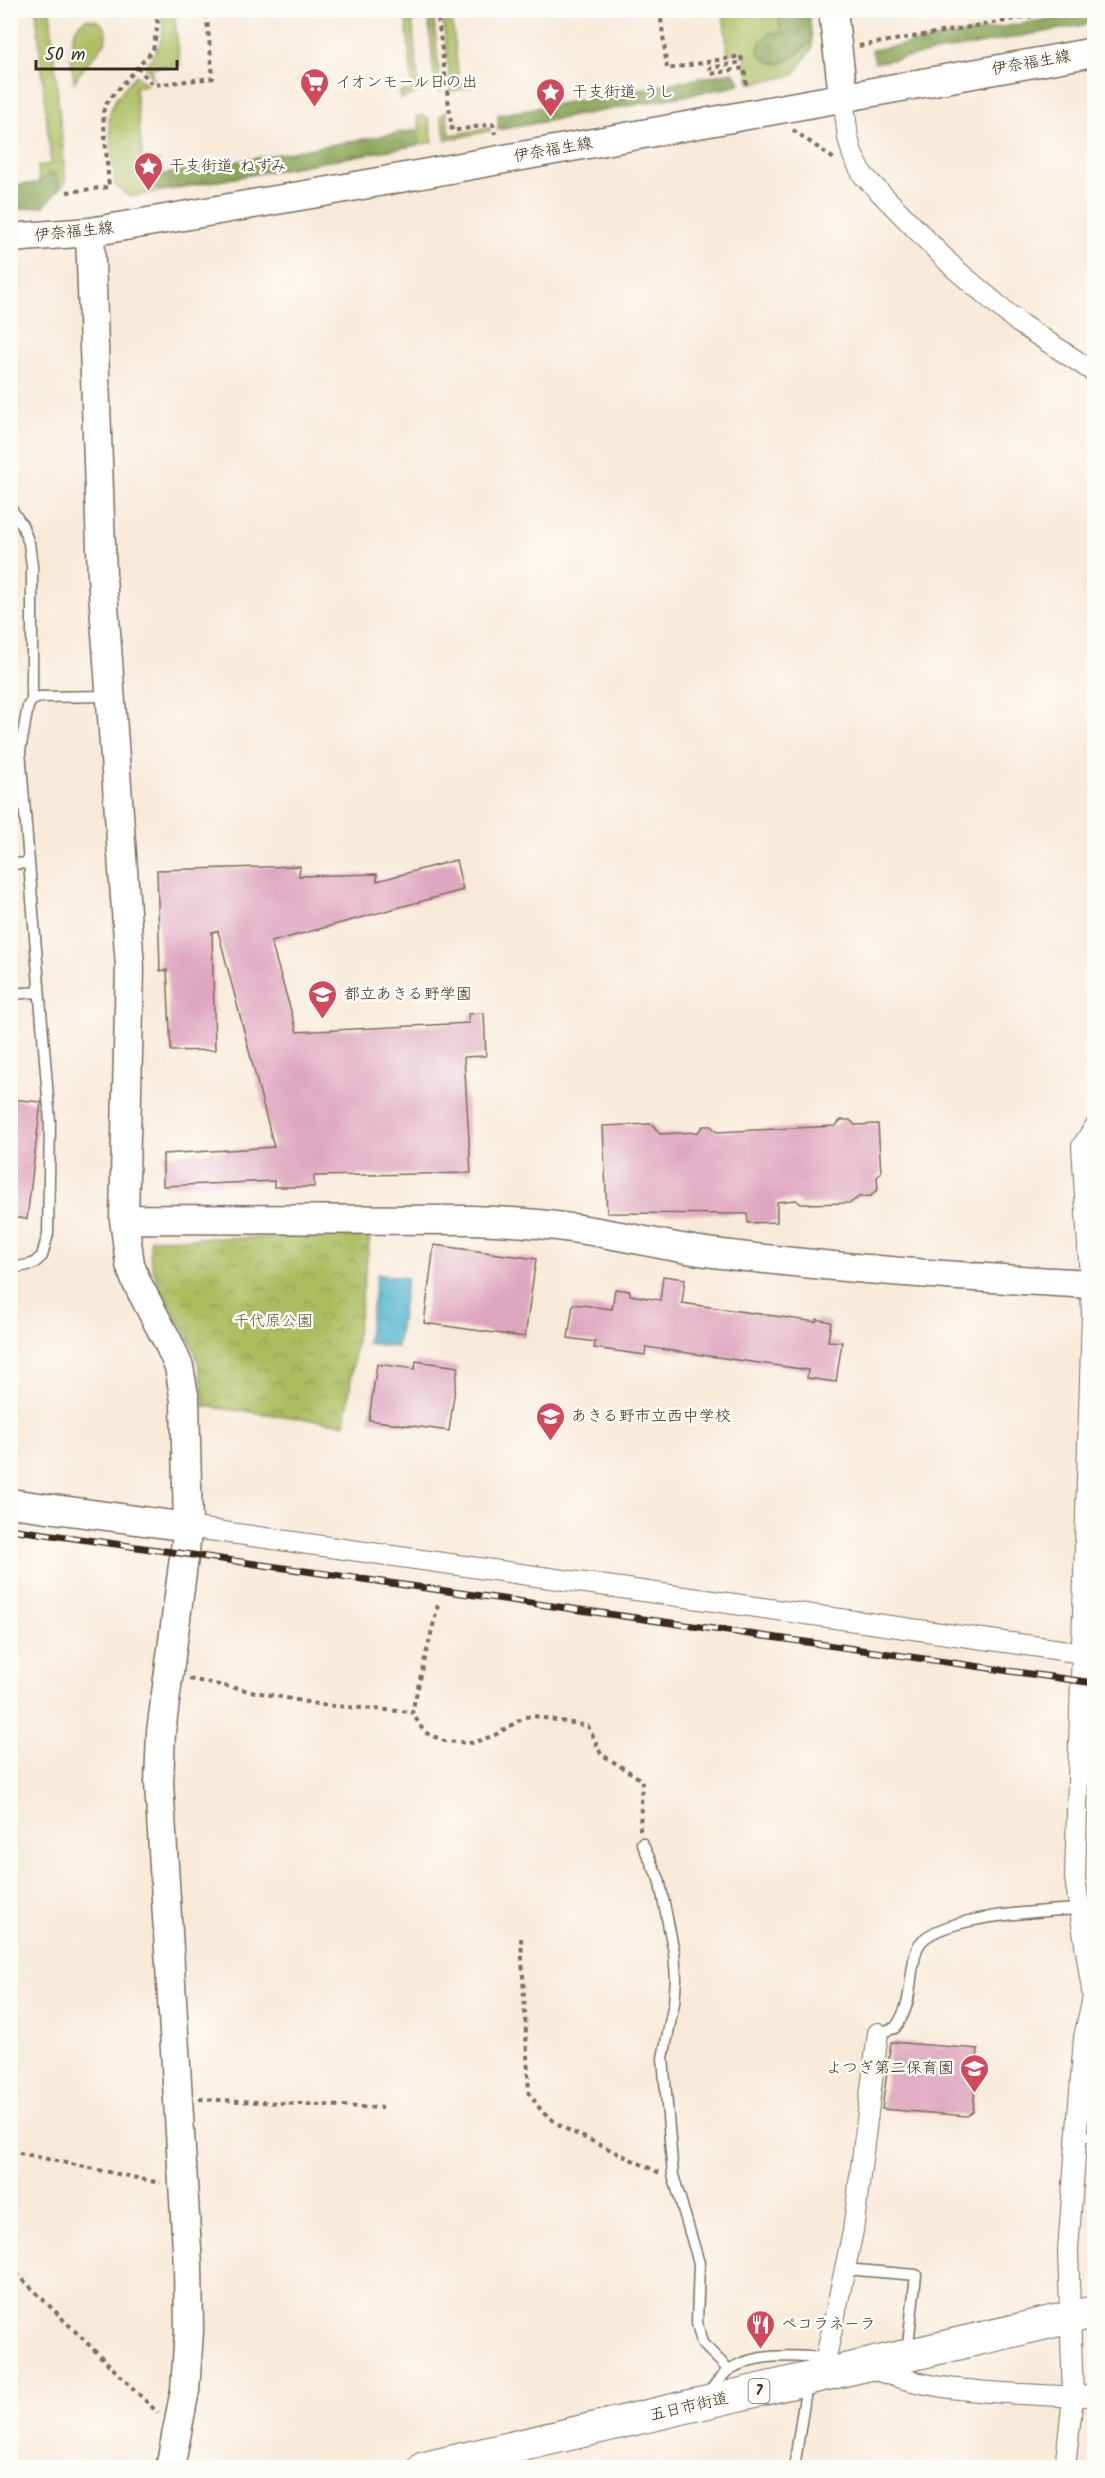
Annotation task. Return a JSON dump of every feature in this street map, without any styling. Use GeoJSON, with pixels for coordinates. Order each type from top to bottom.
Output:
{"type":"FeatureCollection","features":[{"type":"Feature","properties":{"kind":"main road","name":"五日市街道"},"geometry":{"type":"LineString","coordinates":[[424,2468],[493,2459],[819,2371],[867,2366],[1082,2314]]}},
{"type":"Feature","properties":{"kind":"street"},"geometry":{"type":"LineString","coordinates":[[833,10],[848,138],[853,156],[863,176],[954,268],[1002,309],[1051,346],[1095,372]]}},
{"type":"Feature","properties":{"kind":"street","name":"伊奈福生線"},"geometry":{"type":"LineString","coordinates":[[10,238],[90,232],[1095,52]]}},
{"type":"Feature","properties":{"kind":"street"},"geometry":{"type":"LineString","coordinates":[[90,232],[102,577],[130,967],[124,1220],[130,1264],[136,1281],[168,1342],[183,1384],[186,1401],[188,1527],[161,1732],[159,1783],[188,2266],[189,2331],[185,2390],[170,2468]]}},
{"type":"Feature","properties":{"kind":"street"},"geometry":{"type":"LineString","coordinates":[[1065,2468],[1082,2314],[1068,2250],[1085,2136],[1084,2037],[1093,1997],[1084,1912],[1075,1878],[1092,1313],[1082,1146],[1095,1128]]}},
{"type":"Feature","properties":{"kind":"street"},"geometry":{"type":"LineString","coordinates":[[124,1220],[517,1222],[572,1228],[694,1250],[783,1262],[962,1277],[1090,1284]]}},
{"type":"Feature","properties":{"kind":"street"},"geometry":{"type":"LineString","coordinates":[[10,1503],[1082,1653]]}},
{"type":"Feature","properties":{"kind":"street"},"geometry":{"type":"LineString","coordinates":[[819,2371],[853,2231],[878,2034]]}},
{"type":"Feature","properties":{"kind":"street"},"geometry":{"type":"LineString","coordinates":[[867,2366],[887,2375],[938,2386],[1073,2397],[1095,2395]]}},
{"type":"Feature","properties":{"kind":"lane"},"geometry":{"type":"LineString","coordinates":[[10,507],[22,525],[29,543],[32,566],[33,700]]}},
{"type":"Feature","properties":{"kind":"lane"},"geometry":{"type":"LineString","coordinates":[[10,1266],[33,1264],[42,1256],[48,1234],[50,1122],[20,751],[28,706],[33,700],[40,697],[111,696]]}},
{"type":"Feature","properties":{"kind":"lane"},"geometry":{"type":"LineString","coordinates":[[10,864],[29,863]]}},
{"type":"Feature","properties":{"kind":"lane"},"geometry":{"type":"LineString","coordinates":[[10,994],[39,992]]}},
{"type":"Feature","properties":{"kind":"lane"},"geometry":{"type":"LineString","coordinates":[[642,1843],[659,1879],[674,1952],[676,1978],[674,2003],[663,2058],[675,2180],[699,2263],[697,2323],[702,2343],[729,2370]]}},
{"type":"Feature","properties":{"kind":"lane"},"geometry":{"type":"LineString","coordinates":[[878,2034],[895,2028],[908,2006],[917,1948],[924,1938],[981,1917],[1084,1912]]}},
{"type":"Feature","properties":{"kind":"lane"},"geometry":{"type":"LineString","coordinates":[[845,2269],[916,2275],[907,2356]]}},
{"type":"Feature","properties":{"kind":"lane"},"geometry":{"type":"LineString","coordinates":[[698,2405],[729,2370],[753,2359],[786,2356],[819,2371],[794,2468]]}},
{"type":"Feature","properties":{"kind":"path"},"geometry":{"type":"LineString","coordinates":[[67,192],[109,187],[103,112],[107,102],[153,50],[158,23],[153,10]]}},
{"type":"Feature","properties":{"kind":"path"},"geometry":{"type":"LineString","coordinates":[[137,68],[153,85],[213,78],[206,10]]}},
{"type":"Feature","properties":{"kind":"path"},"geometry":{"type":"LineString","coordinates":[[437,10],[452,131],[493,124],[495,134]]}},
{"type":"Feature","properties":{"kind":"path"},"geometry":{"type":"LineString","coordinates":[[660,10],[667,69],[741,56],[742,62],[710,68],[711,74],[744,68],[747,87]]}},
{"type":"Feature","properties":{"kind":"path"},"geometry":{"type":"LineString","coordinates":[[857,47],[1068,10]]}},
{"type":"Feature","properties":{"kind":"path"},"geometry":{"type":"LineString","coordinates":[[438,1605],[412,1712],[424,1732],[444,1741],[473,1743],[495,1736],[525,1717],[534,1716],[588,1726],[601,1754],[642,1780],[640,1831],[642,1843]]}},
{"type":"Feature","properties":{"kind":"path"},"geometry":{"type":"LineString","coordinates":[[168,1675],[310,1704],[412,1712]]}},
{"type":"Feature","properties":{"kind":"path"},"geometry":{"type":"LineString","coordinates":[[521,1938],[529,2093],[543,2113],[564,2128],[675,2180]]}},
{"type":"Feature","properties":{"kind":"path"},"geometry":{"type":"LineString","coordinates":[[178,2098],[382,2108]]}},
{"type":"Feature","properties":{"kind":"path"},"geometry":{"type":"LineString","coordinates":[[10,2151],[184,2188]]}},
{"type":"Feature","properties":{"kind":"path"},"geometry":{"type":"LineString","coordinates":[[10,2267],[177,2433]]}},
{"type":"Feature","properties":{"kind":"green space"},"geometry":{"type":"Polygon","coordinates":[[[36,11],[50,11],[66,182],[44,206],[11,210],[10,186],[39,183],[38,166],[51,164],[36,11]]]}},
{"type":"Feature","properties":{"kind":"green space"},"geometry":{"type":"Polygon","coordinates":[[[160,11],[174,11],[180,65],[151,68],[153,80],[145,66],[161,40],[163,26],[160,11]]]}},
{"type":"Feature","properties":{"kind":"green space"},"geometry":{"type":"Polygon","coordinates":[[[405,11],[411,11],[419,88],[418,93],[401,99],[400,92],[413,90],[405,11]]]}},
{"type":"Feature","properties":{"kind":"green space"},"geometry":{"type":"Polygon","coordinates":[[[428,11],[433,11],[441,92],[435,88],[428,11]]]}},
{"type":"Feature","properties":{"kind":"green space"},"geometry":{"type":"Polygon","coordinates":[[[442,11],[451,11],[459,81],[470,80],[471,87],[451,91],[442,11]]]}},
{"type":"Feature","properties":{"kind":"green space"},"geometry":{"type":"Polygon","coordinates":[[[723,11],[809,11],[812,48],[794,75],[750,84],[744,52],[728,54],[723,11]]]}},
{"type":"Feature","properties":{"kind":"green space"},"geometry":{"type":"Polygon","coordinates":[[[779,11],[809,11],[812,42],[792,58],[773,63],[758,53],[760,42],[769,33],[780,32],[779,11]]]}},
{"type":"Feature","properties":{"kind":"green space"},"geometry":{"type":"Polygon","coordinates":[[[1094,11],[1094,23],[875,63],[872,50],[1094,11]]]}},
{"type":"Feature","properties":{"kind":"green space"},"geometry":{"type":"Polygon","coordinates":[[[86,19],[92,19],[103,25],[106,38],[105,43],[74,83],[71,57],[72,39],[79,25],[86,19]]]}},
{"type":"Feature","properties":{"kind":"green space"},"geometry":{"type":"Polygon","coordinates":[[[733,72],[740,82],[737,86],[498,130],[498,115],[733,72]]]}},
{"type":"Feature","properties":{"kind":"green space"},"geometry":{"type":"Polygon","coordinates":[[[136,75],[147,85],[135,87],[143,163],[158,161],[161,175],[416,130],[420,129],[417,116],[423,115],[429,119],[433,142],[130,197],[115,185],[109,119],[115,100],[136,75]]]}},
{"type":"Feature","properties":{"kind":"green space"},"geometry":{"type":"Polygon","coordinates":[[[446,111],[450,135],[490,128],[490,131],[446,140],[441,116],[446,111]]]}},
{"type":"Feature","properties":{"kind":"green space"},"geometry":{"type":"Polygon","coordinates":[[[416,130],[420,140],[417,145],[159,191],[151,181],[151,175],[159,168],[161,175],[416,130]]]}},
{"type":"Feature","properties":{"kind":"green space"},"geometry":{"type":"Polygon","coordinates":[[[48,173],[55,174],[59,182],[56,193],[44,206],[11,210],[11,186],[39,183],[48,173]]]}},
{"type":"Feature","properties":{"kind":"green space","name":"千代原公園"},"geometry":{"type":"Polygon","coordinates":[[[370,1236],[345,1424],[204,1406],[196,1354],[157,1282],[150,1254],[151,1239],[370,1236]]]}},
{"type":"Feature","properties":{"kind":"water"},"geometry":{"type":"Polygon","coordinates":[[[377,1274],[407,1278],[397,1347],[367,1343],[377,1274]]]}},
{"type":"Feature","properties":{"kind":"building"},"geometry":{"type":"Polygon","coordinates":[[[456,860],[463,890],[271,942],[297,1032],[469,1023],[468,1014],[484,1013],[486,1056],[464,1057],[471,1173],[314,1176],[314,1187],[274,1187],[274,1181],[163,1186],[163,1154],[274,1147],[218,931],[212,932],[215,1050],[171,1051],[167,970],[160,971],[157,870],[300,866],[299,876],[377,874],[377,881],[456,860]]]}},
{"type":"Feature","properties":{"kind":"building"},"geometry":{"type":"Polygon","coordinates":[[[10,1099],[41,1102],[27,1219],[10,1217],[10,1099]]]}},
{"type":"Feature","properties":{"kind":"building"},"geometry":{"type":"Polygon","coordinates":[[[841,1120],[850,1120],[855,1125],[878,1124],[881,1173],[877,1177],[878,1189],[871,1196],[859,1197],[850,1203],[801,1204],[796,1200],[777,1202],[777,1222],[748,1223],[747,1214],[607,1213],[603,1126],[652,1124],[660,1134],[698,1132],[703,1126],[711,1126],[717,1132],[835,1126],[841,1120]]]}},
{"type":"Feature","properties":{"kind":"building"},"geometry":{"type":"Polygon","coordinates":[[[434,1245],[536,1259],[525,1337],[424,1323],[434,1245]]]}},
{"type":"Feature","properties":{"kind":"building"},"geometry":{"type":"Polygon","coordinates":[[[663,1276],[685,1279],[682,1303],[816,1322],[817,1319],[831,1322],[828,1341],[842,1342],[836,1382],[807,1378],[808,1370],[646,1347],[645,1355],[594,1348],[595,1342],[568,1338],[573,1304],[612,1309],[615,1289],[630,1291],[630,1295],[660,1300],[663,1276]]]}},
{"type":"Feature","properties":{"kind":"building"},"geometry":{"type":"Polygon","coordinates":[[[416,1361],[458,1367],[449,1431],[369,1420],[377,1364],[415,1369],[416,1361]]]}},
{"type":"Feature","properties":{"kind":"building"},"geometry":{"type":"Polygon","coordinates":[[[891,2042],[978,2049],[973,2111],[967,2116],[882,2109],[891,2042]]]}},
{"type":"Feature","properties":{"kind":"railway"},"geometry":{"type":"LineString","coordinates":[[10,1529],[1094,1683]]}},
{"type":"Feature","properties":{"kind":"place","name":"イオンモール日の出"},"geometry":{"type":"Point","coordinates":[314,108]}},
{"type":"Feature","properties":{"kind":"place","name":"干支街道 うし"},"geometry":{"type":"Point","coordinates":[551,118]}},
{"type":"Feature","properties":{"kind":"place","name":"干支街道 ねずみ"},"geometry":{"type":"Point","coordinates":[148,192]}},
{"type":"Feature","properties":{"kind":"place","name":"都立あきる野学園"},"geometry":{"type":"Point","coordinates":[323,1020]}},
{"type":"Feature","properties":{"kind":"place","name":"あきる野市立西中学校"},"geometry":{"type":"Point","coordinates":[550,1442]}},
{"type":"Feature","properties":{"kind":"place","name":"よつぎ第二保育園"},"geometry":{"type":"Point","coordinates":[975,2094]}},
{"type":"Feature","properties":{"kind":"place","name":"ペコラネーラ"},"geometry":{"type":"Point","coordinates":[760,2350]}}]}
